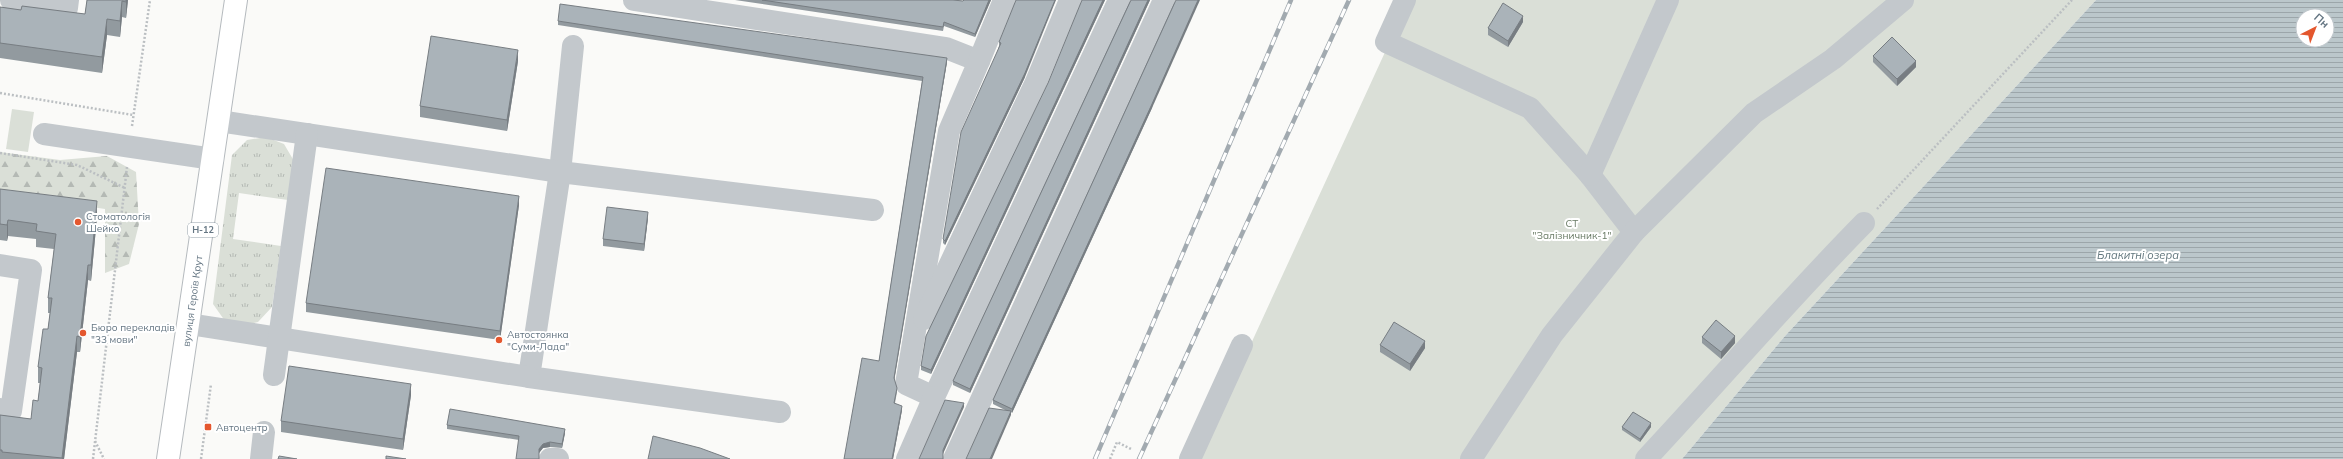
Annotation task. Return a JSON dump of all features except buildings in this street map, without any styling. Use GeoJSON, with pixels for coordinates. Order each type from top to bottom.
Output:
{"type":"FeatureCollection","features":[{"type":"Feature","properties":{"kind":"main road","name":"вулиця Героїв Крут"},"geometry":{"type":"LineString","coordinates":[[168,459],[236,0]]}},
{"type":"Feature","properties":{"kind":"lane"},"geometry":{"type":"LineString","coordinates":[[11,0],[67,8],[68,0]]}},
{"type":"Feature","properties":{"kind":"lane"},"geometry":{"type":"LineString","coordinates":[[634,0],[946,48],[979,61]]}},
{"type":"Feature","properties":{"kind":"lane"},"geometry":{"type":"LineString","coordinates":[[934,397],[906,384],[949,131],[1004,0]]}},
{"type":"Feature","properties":{"kind":"lane"},"geometry":{"type":"LineString","coordinates":[[913,343],[1036,82],[1070,0]]}},
{"type":"Feature","properties":{"kind":"lane"},"geometry":{"type":"LineString","coordinates":[[907,459],[934,397],[1119,0]]}},
{"type":"Feature","properties":{"kind":"lane"},"geometry":{"type":"LineString","coordinates":[[954,459],[1164,0]]}},
{"type":"Feature","properties":{"kind":"lane"},"geometry":{"type":"LineString","coordinates":[[1404,0],[1386,42],[1530,108],[1590,175],[1634,232]]}},
{"type":"Feature","properties":{"kind":"lane"},"geometry":{"type":"LineString","coordinates":[[1590,175],[1668,0]]}},
{"type":"Feature","properties":{"kind":"lane"},"geometry":{"type":"LineString","coordinates":[[1471,459],[1552,336],[1634,232],[1754,113],[1833,59],[1902,0]]}},
{"type":"Feature","properties":{"kind":"lane"},"geometry":{"type":"LineString","coordinates":[[529,377],[560,172],[573,46]]}},
{"type":"Feature","properties":{"kind":"lane"},"geometry":{"type":"LineString","coordinates":[[219,122],[560,172],[873,210]]}},
{"type":"Feature","properties":{"kind":"lane"},"geometry":{"type":"LineString","coordinates":[[44,134],[213,159]]}},
{"type":"Feature","properties":{"kind":"lane"},"geometry":{"type":"LineString","coordinates":[[274,375],[307,134]]}},
{"type":"Feature","properties":{"kind":"lane"},"geometry":{"type":"LineString","coordinates":[[1646,459],[1732,367],[1816,272],[1864,223]]}},
{"type":"Feature","properties":{"kind":"lane"},"geometry":{"type":"LineString","coordinates":[[0,265],[31,270],[11,411],[0,409]]}},
{"type":"Feature","properties":{"kind":"lane"},"geometry":{"type":"LineString","coordinates":[[189,324],[529,377],[780,412]]}},
{"type":"Feature","properties":{"kind":"lane"},"geometry":{"type":"LineString","coordinates":[[1190,459],[1242,345]]}},
{"type":"Feature","properties":{"kind":"lane"},"geometry":{"type":"LineString","coordinates":[[261,459],[264,432]]}},
{"type":"Feature","properties":{"kind":"lane"},"geometry":{"type":"LineString","coordinates":[[550,459],[558,459]]}},
{"type":"Feature","properties":{"kind":"path"},"geometry":{"type":"LineString","coordinates":[[93,459],[133,115],[150,0]]}},
{"type":"Feature","properties":{"kind":"path"},"geometry":{"type":"LineString","coordinates":[[1864,223],[2072,0]]}},
{"type":"Feature","properties":{"kind":"path"},"geometry":{"type":"LineString","coordinates":[[0,93],[133,115]]}},
{"type":"Feature","properties":{"kind":"path"},"geometry":{"type":"LineString","coordinates":[[0,153],[77,165],[125,188]]}},
{"type":"Feature","properties":{"kind":"path"},"geometry":{"type":"LineString","coordinates":[[201,459],[211,384]]}},
{"type":"Feature","properties":{"kind":"path"},"geometry":{"type":"LineString","coordinates":[[95,441],[104,459]]}},
{"type":"Feature","properties":{"kind":"path"},"geometry":{"type":"LineString","coordinates":[[1110,459],[1117,442],[1131,449]]}},
{"type":"Feature","properties":{"kind":"green space","name":"СТ \"Залізничник-1\""},"geometry":{"type":"Polygon","coordinates":[[[1409,0],[2096,0],[1785,336],[1682,459],[1198,459],[1409,0]]]}},
{"type":"Feature","properties":{"kind":"green space"},"geometry":{"type":"Polygon","coordinates":[[[12,109],[34,112],[28,152],[6,149],[12,109]]]}},
{"type":"Feature","properties":{"kind":"green space"},"geometry":{"type":"Polygon","coordinates":[[[266,137],[284,144],[294,161],[288,200],[239,193],[233,239],[281,246],[272,307],[258,322],[240,326],[225,321],[213,304],[232,155],[247,140],[266,137]]]}},
{"type":"Feature","properties":{"kind":"green space"},"geometry":{"type":"Polygon","coordinates":[[[0,152],[60,160],[107,156],[136,172],[139,224],[129,264],[105,273],[105,209],[0,193],[0,152]]]}},
{"type":"Feature","properties":{"kind":"water","name":"Блакитні озера"},"geometry":{"type":"Polygon","coordinates":[[[2096,0],[2343,0],[2343,459],[1682,459],[1785,336],[2096,0]]]}},
{"type":"Feature","properties":{"kind":"railway"},"geometry":{"type":"LineString","coordinates":[[1095,459],[1291,0]]}},
{"type":"Feature","properties":{"kind":"railway"},"geometry":{"type":"LineString","coordinates":[[1139,459],[1349,0]]}},
{"type":"Feature","properties":{"kind":"place","name":"Стоматологія Шейко"},"geometry":{"type":"Point","coordinates":[78,222]}},
{"type":"Feature","properties":{"kind":"place","name":"Бюро перекладів \"33 мови\""},"geometry":{"type":"Point","coordinates":[83,333]}},
{"type":"Feature","properties":{"kind":"place","name":"Автостоянка \"Суми-Лада\""},"geometry":{"type":"Point","coordinates":[499,340]}},
{"type":"Feature","properties":{"kind":"place","name":"Автоцентр"},"geometry":{"type":"Point","coordinates":[208,427]}}]}
